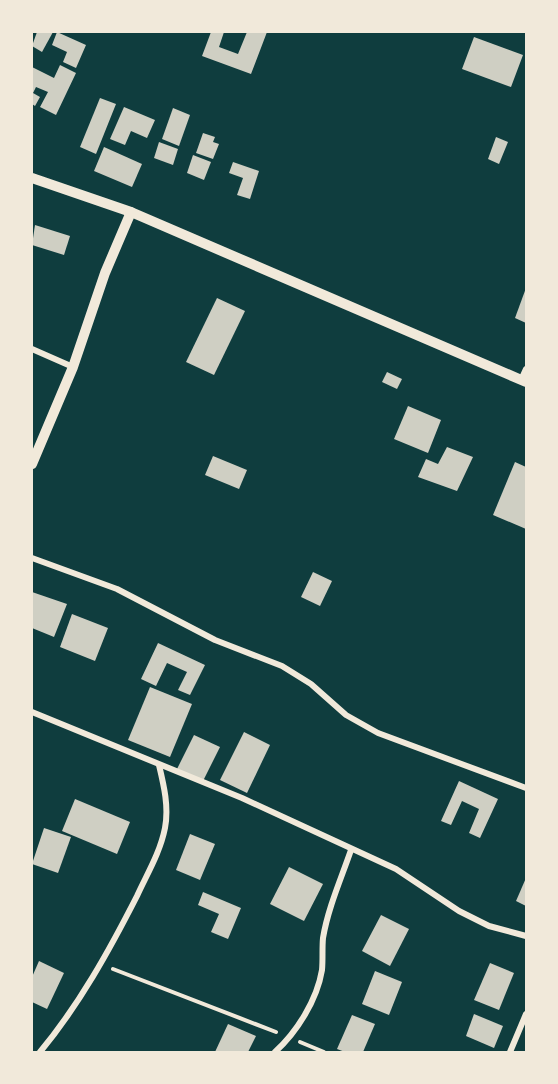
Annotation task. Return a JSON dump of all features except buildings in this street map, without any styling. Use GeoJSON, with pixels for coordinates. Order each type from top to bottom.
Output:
{"type":"FeatureCollection","features":[{"type":"Feature","properties":{"kind":"street"},"geometry":{"type":"LineString","coordinates":[[32,178],[131,212],[524,381],[526,369]]}},
{"type":"Feature","properties":{"kind":"street"},"geometry":{"type":"LineString","coordinates":[[32,464],[74,367],[105,273],[131,212]]}},
{"type":"Feature","properties":{"kind":"street"},"geometry":{"type":"LineString","coordinates":[[32,349],[74,367]]}},
{"type":"Feature","properties":{"kind":"street"},"geometry":{"type":"LineString","coordinates":[[32,558],[117,589],[215,640],[282,666],[310,684],[346,715],[378,734],[526,788]]}},
{"type":"Feature","properties":{"kind":"street"},"geometry":{"type":"LineString","coordinates":[[32,712],[242,798],[396,869],[481,922],[526,936]]}},
{"type":"Feature","properties":{"kind":"street"},"geometry":{"type":"LineString","coordinates":[[40,1053],[60,1028],[101,965],[160,845],[165,828],[167,799],[159,765]]}},
{"type":"Feature","properties":{"kind":"street"},"geometry":{"type":"LineString","coordinates":[[275,1053],[290,1038],[314,997],[322,970],[323,938],[351,850]]}},
{"type":"Feature","properties":{"kind":"street"},"geometry":{"type":"LineString","coordinates":[[510,1053],[526,1014]]}},
{"type":"Feature","properties":{"kind":"path"},"geometry":{"type":"LineString","coordinates":[[101,965],[324,1053]]}}]}
